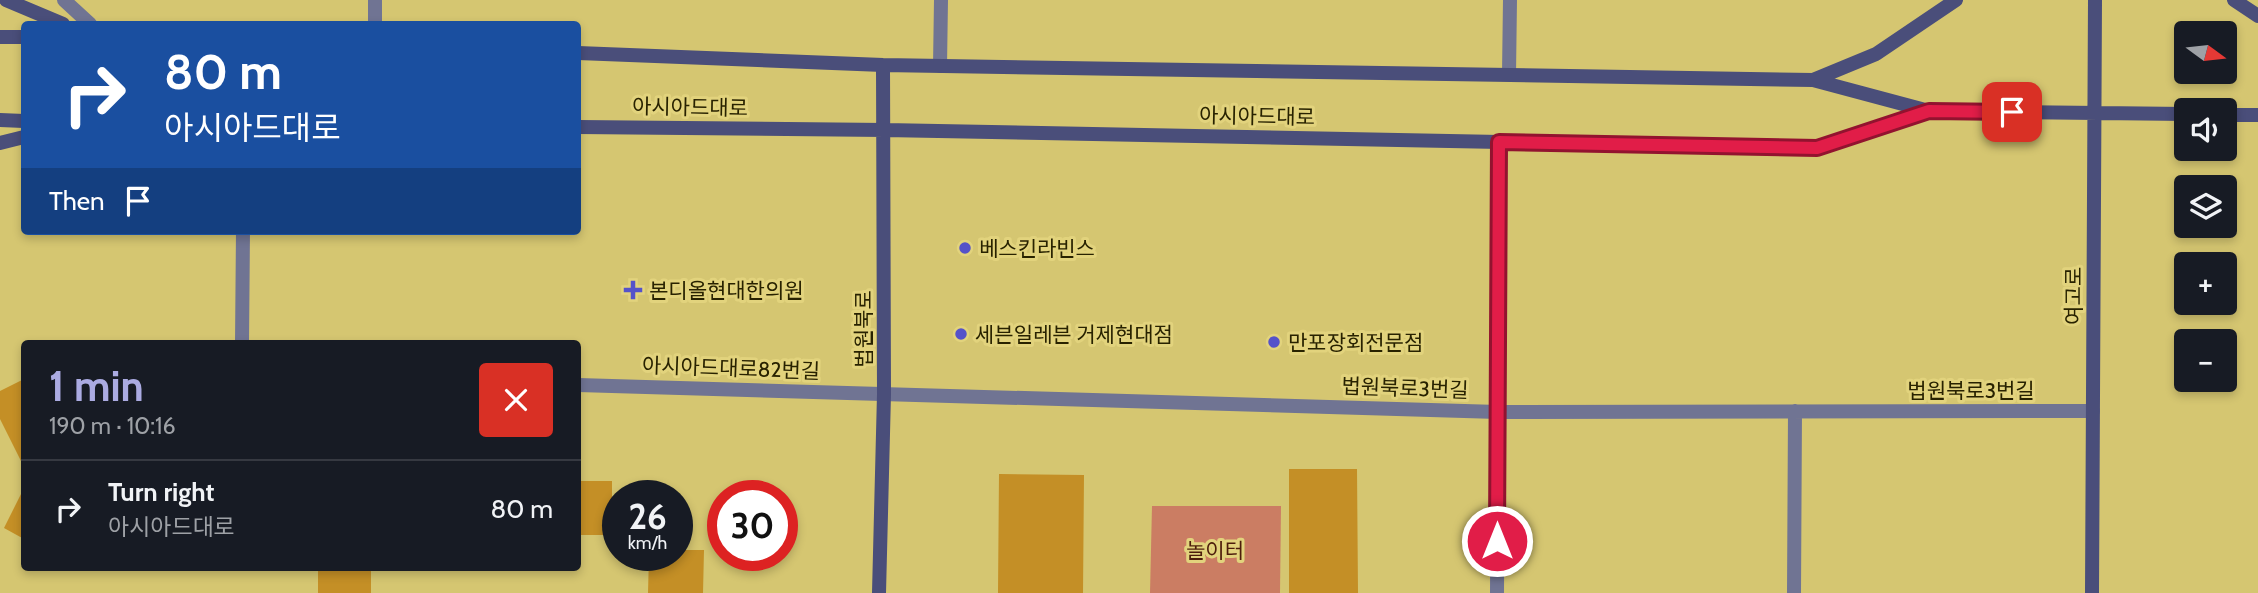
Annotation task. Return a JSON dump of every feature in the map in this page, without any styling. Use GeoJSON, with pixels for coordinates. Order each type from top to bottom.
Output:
{"type":"FeatureCollection","features":[{"type":"Feature","properties":{"kind":"main road"},"geometry":{"type":"LineString","coordinates":[[6,0],[56,21]]}},
{"type":"Feature","properties":{"kind":"main road"},"geometry":{"type":"LineString","coordinates":[[1812,80],[1876,54],[1956,0]]}},
{"type":"Feature","properties":{"kind":"main road","name":"여고로"},"geometry":{"type":"LineString","coordinates":[[2092,593],[2095,0]]}},
{"type":"Feature","properties":{"kind":"main road"},"geometry":{"type":"LineString","coordinates":[[2234,0],[2258,16]]}},
{"type":"Feature","properties":{"kind":"main road"},"geometry":{"type":"LineString","coordinates":[[0,37],[21,37]]}},
{"type":"Feature","properties":{"kind":"main road","name":"아시아드대로"},"geometry":{"type":"LineString","coordinates":[[581,53],[883,65],[1812,80],[1929,111],[2174,114]]}},
{"type":"Feature","properties":{"kind":"main road","name":"법원북로"},"geometry":{"type":"LineString","coordinates":[[878,593],[884,394],[883,65]]}},
{"type":"Feature","properties":{"kind":"main road","name":"아시아드대로"},"geometry":{"type":"LineString","coordinates":[[581,127],[885,130],[1817,148],[1929,111]]}},
{"type":"Feature","properties":{"kind":"main road"},"geometry":{"type":"LineString","coordinates":[[2237,115],[2258,115]]}},
{"type":"Feature","properties":{"kind":"main road"},"geometry":{"type":"LineString","coordinates":[[0,120],[21,121]]}},
{"type":"Feature","properties":{"kind":"main road"},"geometry":{"type":"LineString","coordinates":[[0,143],[21,138]]}},
{"type":"Feature","properties":{"kind":"street"},"geometry":{"type":"LineString","coordinates":[[64,0],[87,21]]}},
{"type":"Feature","properties":{"kind":"street"},"geometry":{"type":"LineString","coordinates":[[375,0],[375,21]]}},
{"type":"Feature","properties":{"kind":"street"},"geometry":{"type":"LineString","coordinates":[[940,66],[941,0]]}},
{"type":"Feature","properties":{"kind":"street"},"geometry":{"type":"LineString","coordinates":[[1509,74],[1510,0]]}},
{"type":"Feature","properties":{"kind":"street"},"geometry":{"type":"LineString","coordinates":[[1497,593],[1499,142]]}},
{"type":"Feature","properties":{"kind":"street"},"geometry":{"type":"LineString","coordinates":[[242,340],[243,235]]}},
{"type":"Feature","properties":{"kind":"street","name":"아시아드대로82번길"},"geometry":{"type":"LineString","coordinates":[[581,385],[884,394]]}},
{"type":"Feature","properties":{"kind":"street","name":"법원북로3번길"},"geometry":{"type":"LineString","coordinates":[[884,394],[1498,412],[2093,411]]}},
{"type":"Feature","properties":{"kind":"street"},"geometry":{"type":"LineString","coordinates":[[1794,593],[1795,411]]}},
{"type":"Feature","properties":{"kind":"green space","name":"놀이터"},"geometry":{"type":"Polygon","coordinates":[[[1152,506],[1281,506],[1280,593],[1150,593],[1152,506]]]}},
{"type":"Feature","properties":{"kind":"building"},"geometry":{"type":"Polygon","coordinates":[[[21,380],[21,461],[0,419],[0,391],[21,380]]]}},
{"type":"Feature","properties":{"kind":"building"},"geometry":{"type":"Polygon","coordinates":[[[1289,469],[1357,469],[1358,593],[1289,593],[1289,469]]]}},
{"type":"Feature","properties":{"kind":"building"},"geometry":{"type":"Polygon","coordinates":[[[999,474],[1084,475],[1083,593],[998,593],[999,474]]]}},
{"type":"Feature","properties":{"kind":"building"},"geometry":{"type":"Polygon","coordinates":[[[581,481],[602,481],[602,535],[581,535],[581,481]]]}},
{"type":"Feature","properties":{"kind":"building"},"geometry":{"type":"Polygon","coordinates":[[[21,494],[21,537],[4,528],[21,494]]]}},
{"type":"Feature","properties":{"kind":"building"},"geometry":{"type":"Polygon","coordinates":[[[693,550],[704,550],[703,593],[648,593],[649,571],[693,571],[693,550]]]}},
{"type":"Feature","properties":{"kind":"building"},"geometry":{"type":"Polygon","coordinates":[[[318,571],[371,571],[371,593],[318,593],[318,571]]]}},
{"type":"Feature","properties":{"kind":"place","name":"베스킨라빈스"},"geometry":{"type":"Point","coordinates":[965,248]}},
{"type":"Feature","properties":{"kind":"place","name":"본디올현대한의원"},"geometry":{"type":"Point","coordinates":[633,290]}},
{"type":"Feature","properties":{"kind":"place","name":"세븐일레븐 거제현대점"},"geometry":{"type":"Point","coordinates":[961,334]}},
{"type":"Feature","properties":{"kind":"place","name":"만포장회전문점"},"geometry":{"type":"Point","coordinates":[1274,342]}},
{"type":"Feature","properties":{"kind":"route"},"geometry":{"type":"LineString","coordinates":[[1497,541],[1499,142],[1817,148],[1929,111],[2012,112]]}}]}
